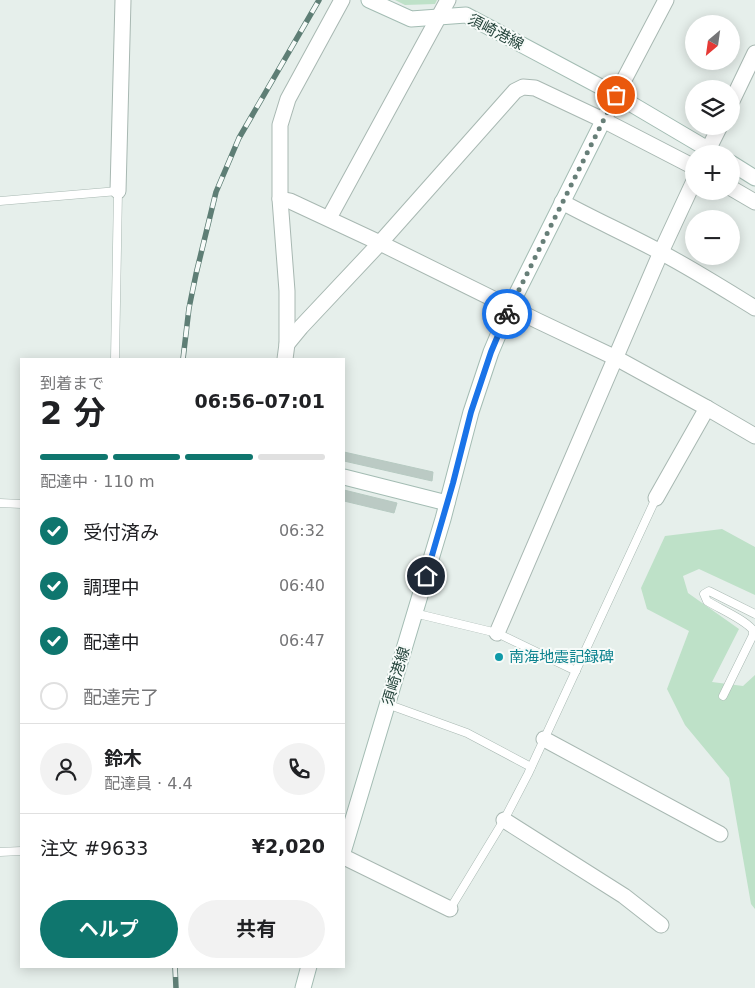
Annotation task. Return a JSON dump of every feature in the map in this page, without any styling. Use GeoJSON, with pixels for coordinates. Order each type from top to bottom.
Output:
{"type":"FeatureCollection","features":[{"type":"Feature","properties":{"kind":"street"},"geometry":{"type":"LineString","coordinates":[[118,191],[123,0]]}},
{"type":"Feature","properties":{"kind":"street"},"geometry":{"type":"LineString","coordinates":[[286,352],[287,290],[280,199],[280,125],[288,99],[342,0]]}},
{"type":"Feature","properties":{"kind":"street","name":"須崎港線"},"geometry":{"type":"LineString","coordinates":[[369,0],[411,19],[466,15],[616,95],[698,145]]}},
{"type":"Feature","properties":{"kind":"street"},"geometry":{"type":"LineString","coordinates":[[329,218],[448,0]]}},
{"type":"Feature","properties":{"kind":"street","name":"須崎港線"},"geometry":{"type":"LineString","coordinates":[[345,845],[447,502],[471,412],[491,352],[510,307],[562,202],[666,0]]}},
{"type":"Feature","properties":{"kind":"street"},"geometry":{"type":"LineString","coordinates":[[740,84],[755,53]]}},
{"type":"Feature","properties":{"kind":"street"},"geometry":{"type":"LineString","coordinates":[[286,352],[300,327],[380,243],[515,91],[524,87],[535,88],[603,120],[685,162]]}},
{"type":"Feature","properties":{"kind":"street"},"geometry":{"type":"LineString","coordinates":[[740,169],[755,178]]}},
{"type":"Feature","properties":{"kind":"street"},"geometry":{"type":"LineString","coordinates":[[740,193],[755,202]]}},
{"type":"Feature","properties":{"kind":"street"},"geometry":{"type":"LineString","coordinates":[[280,199],[290,201],[329,218],[616,358],[755,436]]}},
{"type":"Feature","properties":{"kind":"street"},"geometry":{"type":"LineString","coordinates":[[497,633],[660,252],[685,200]]}},
{"type":"Feature","properties":{"kind":"street"},"geometry":{"type":"LineString","coordinates":[[562,202],[660,252],[755,308]]}},
{"type":"Feature","properties":{"kind":"street"},"geometry":{"type":"LineString","coordinates":[[656,498],[707,408]]}},
{"type":"Feature","properties":{"kind":"street"},"geometry":{"type":"LineString","coordinates":[[345,477],[447,502]]}},
{"type":"Feature","properties":{"kind":"street"},"geometry":{"type":"LineString","coordinates":[[544,739],[720,834]]}},
{"type":"Feature","properties":{"kind":"street"},"geometry":{"type":"LineString","coordinates":[[504,820],[624,896],[661,926]]}},
{"type":"Feature","properties":{"kind":"street"},"geometry":{"type":"LineString","coordinates":[[345,857],[450,909]]}},
{"type":"Feature","properties":{"kind":"street"},"geometry":{"type":"LineString","coordinates":[[302,988],[308,968]]}},
{"type":"Feature","properties":{"kind":"lane"},"geometry":{"type":"LineString","coordinates":[[0,201],[118,191],[115,358]]}},
{"type":"Feature","properties":{"kind":"lane"},"geometry":{"type":"LineString","coordinates":[[450,909],[504,820],[531,767],[656,498]]}},
{"type":"Feature","properties":{"kind":"lane"},"geometry":{"type":"LineString","coordinates":[[0,503],[20,504]]}},
{"type":"Feature","properties":{"kind":"lane"},"geometry":{"type":"LineString","coordinates":[[724,696],[753,635],[753,630],[750,626],[707,601],[704,594],[709,591],[755,614]]}},
{"type":"Feature","properties":{"kind":"lane"},"geometry":{"type":"LineString","coordinates":[[414,613],[497,633],[576,671]]}},
{"type":"Feature","properties":{"kind":"lane"},"geometry":{"type":"LineString","coordinates":[[387,704],[467,733],[531,767]]}},
{"type":"Feature","properties":{"kind":"lane"},"geometry":{"type":"LineString","coordinates":[[0,852],[20,851]]}},
{"type":"Feature","properties":{"kind":"green space"},"geometry":{"type":"Polygon","coordinates":[[[395,0],[437,0],[435,4],[405,5],[395,0]]]}},
{"type":"Feature","properties":{"kind":"green space"},"geometry":{"type":"Polygon","coordinates":[[[722,529],[755,547],[755,595],[699,569],[683,576],[688,593],[739,629],[712,682],[743,686],[755,675],[755,909],[751,904],[729,778],[685,725],[667,689],[689,631],[647,609],[641,588],[665,536],[722,529]]]}},
{"type":"Feature","properties":{"kind":"building"},"geometry":{"type":"Polygon","coordinates":[[[345,452],[433,472],[432,481],[345,461],[345,452]]]}},
{"type":"Feature","properties":{"kind":"building"},"geometry":{"type":"Polygon","coordinates":[[[345,490],[397,503],[394,513],[345,501],[345,490]]]}},
{"type":"Feature","properties":{"kind":"railway"},"geometry":{"type":"LineString","coordinates":[[183,358],[189,308],[216,192],[239,138],[319,0]]}},
{"type":"Feature","properties":{"kind":"railway"},"geometry":{"type":"LineString","coordinates":[[175,968],[176,988]]}},
{"type":"Feature","properties":{"kind":"way so far"},"geometry":{"type":"LineString","coordinates":[[507,314],[616,95]]}},
{"type":"Feature","properties":{"kind":"place","name":"南海地震記録碑"},"geometry":{"type":"Point","coordinates":[499,657]}},
{"type":"Feature","properties":{"kind":"route"},"geometry":{"type":"LineString","coordinates":[[426,576],[471,412],[491,352],[507,314]]}}]}
